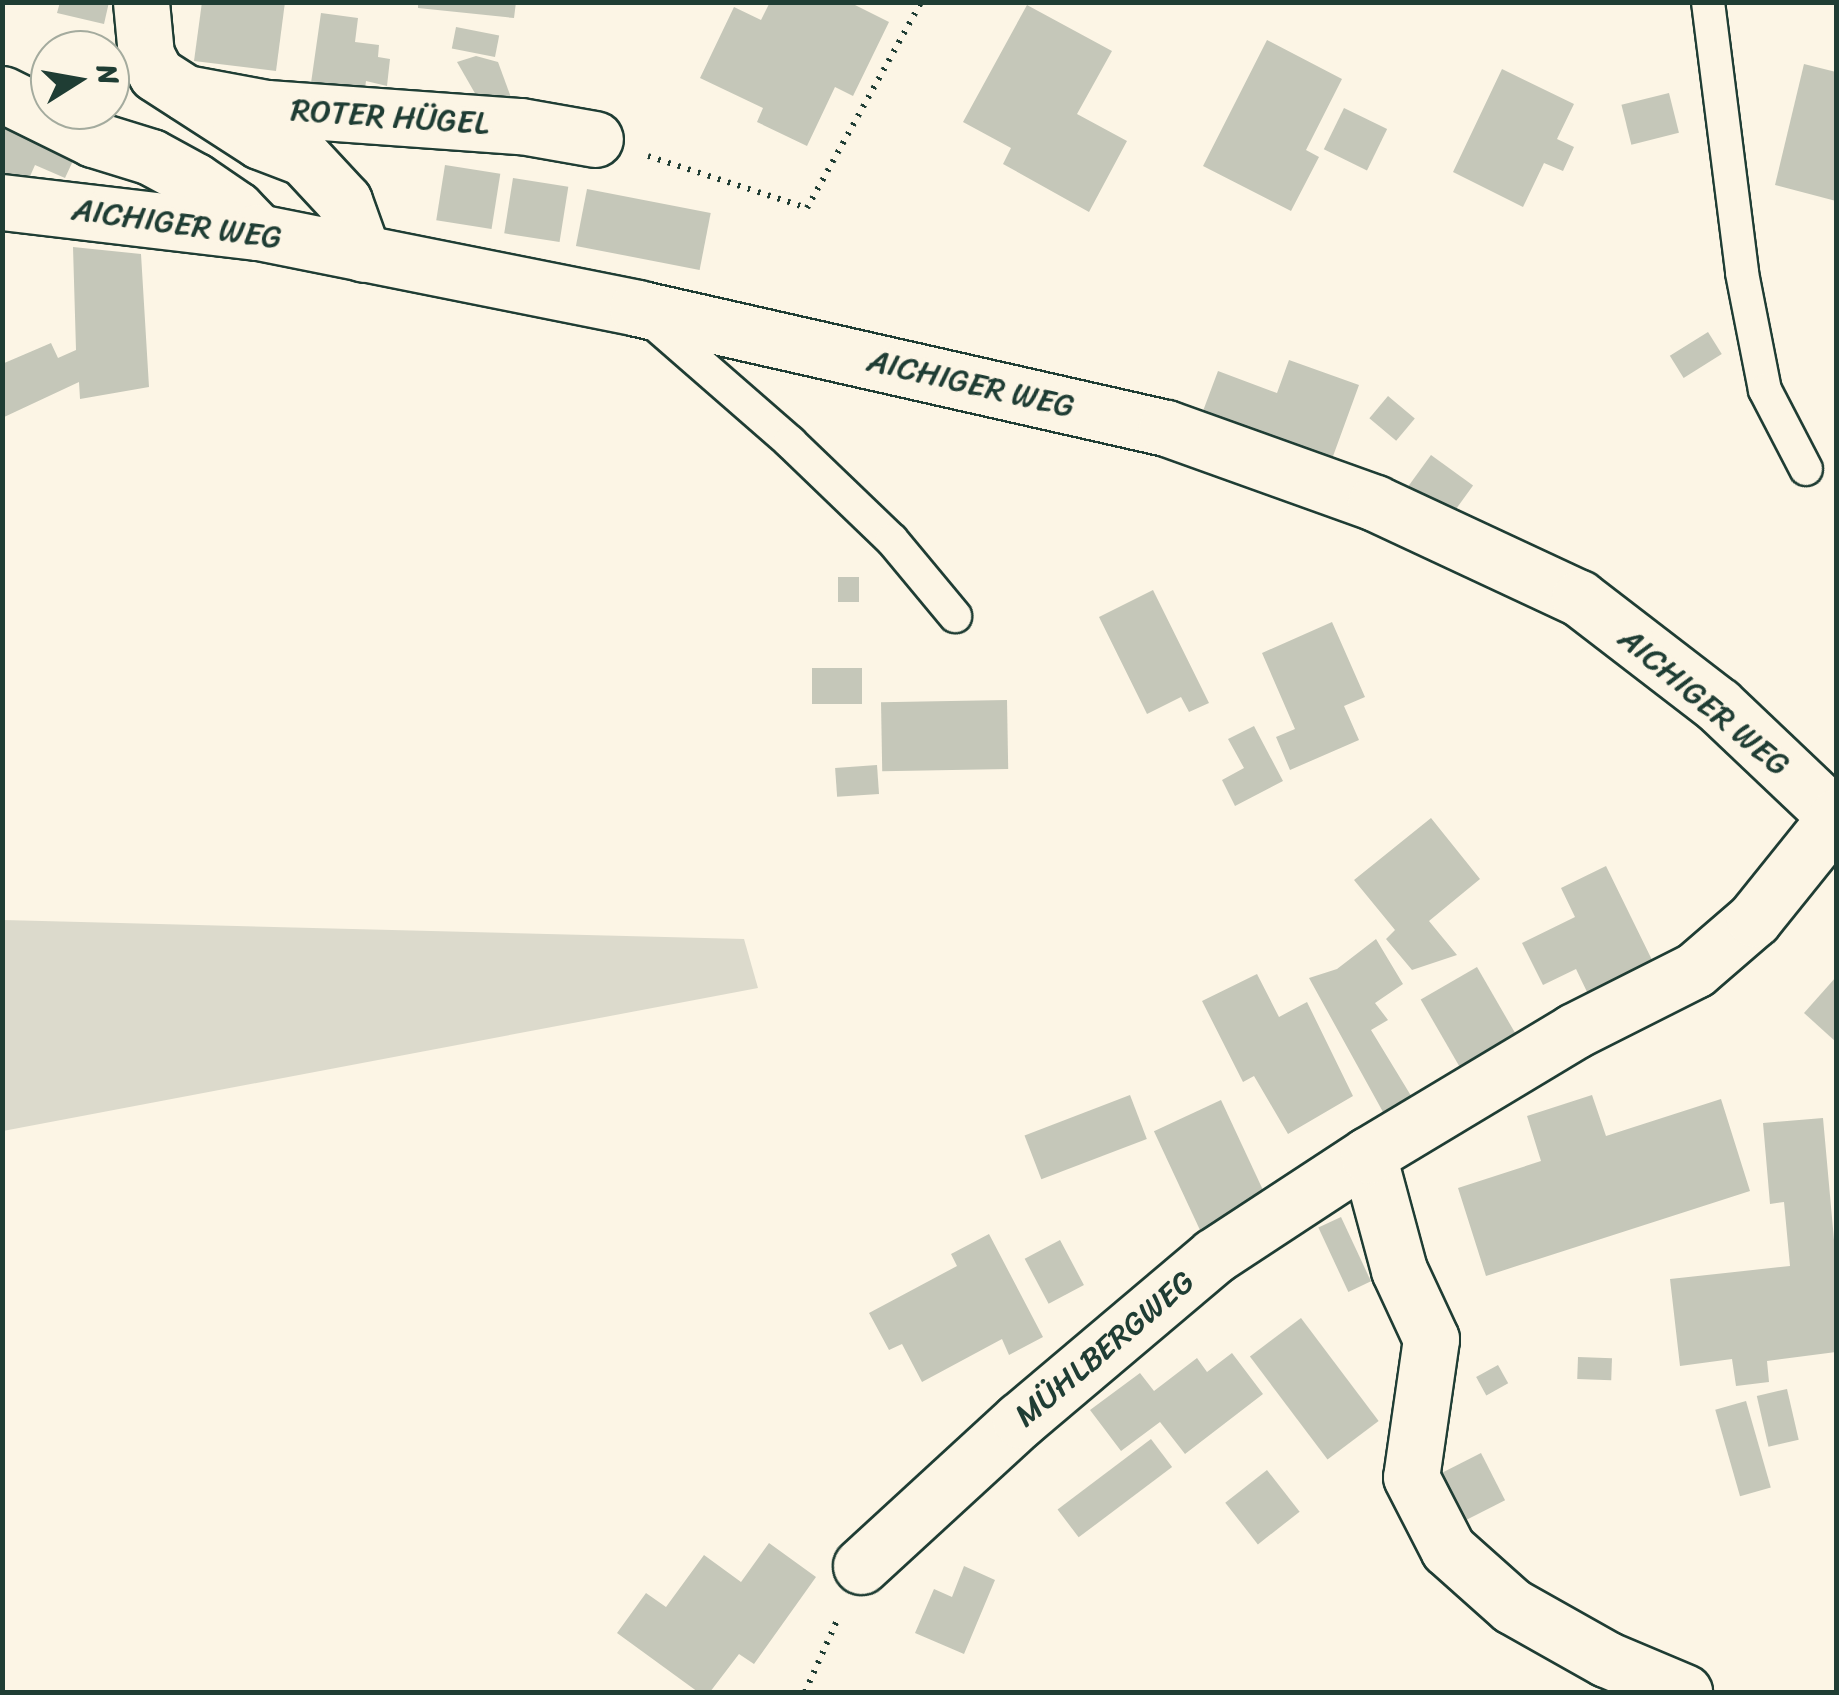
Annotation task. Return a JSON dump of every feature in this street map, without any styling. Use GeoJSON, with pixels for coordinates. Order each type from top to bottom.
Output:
{"type":"FeatureCollection","features":[{"type":"Feature","properties":{"kind":"street","name":"ROTER HÜGEL"},"geometry":{"type":"LineString","coordinates":[[141,2],[146,55],[156,74],[260,141],[304,158],[344,201],[363,254]]}},
{"type":"Feature","properties":{"kind":"street","name":"ROTER HÜGEL"},"geometry":{"type":"LineString","coordinates":[[186,93],[267,108],[521,126],[594,139]]}},
{"type":"Feature","properties":{"kind":"street"},"geometry":{"type":"LineString","coordinates":[[2,94],[93,139],[150,157],[195,180],[236,209],[258,232]]}},
{"type":"Feature","properties":{"kind":"street","name":"AICHIGER WEG"},"geometry":{"type":"LineString","coordinates":[[2,202],[258,232],[637,308],[1166,428],[1375,503],[1578,598],[1718,704],[1836,817]]}},
{"type":"Feature","properties":{"kind":"street","name":"MÜHLBERGWEG"},"geometry":{"type":"LineString","coordinates":[[861,1566],[1020,1420],[1214,1256],[1368,1154],[1574,1031],[1695,970],[1754,918],[1836,817]]}},
{"type":"Feature","properties":{"kind":"street"},"geometry":{"type":"LineString","coordinates":[[1368,1154],[1399,1270],[1431,1339],[1411,1477],[1448,1549],[1512,1606],[1606,1659],[1684,1692]]}},
{"type":"Feature","properties":{"kind":"lane"},"geometry":{"type":"LineString","coordinates":[[1708,2],[1742,273],[1765,390],[1806,470]]}},
{"type":"Feature","properties":{"kind":"lane"},"geometry":{"type":"LineString","coordinates":[[637,308],[790,442],[879,528],[955,616]]}},
{"type":"Feature","properties":{"kind":"path"},"geometry":{"type":"LineString","coordinates":[[594,139],[807,208],[920,2]]}},
{"type":"Feature","properties":{"kind":"path"},"geometry":{"type":"LineString","coordinates":[[805,1692],[861,1566]]}},
{"type":"Feature","properties":{"kind":"shaded area"},"geometry":{"type":"Polygon","coordinates":[[[3,920],[744,939],[758,988],[3,1131],[3,920]]]}},
{"type":"Feature","properties":{"kind":"building"},"geometry":{"type":"Polygon","coordinates":[[[60,2],[109,2],[104,24],[57,13],[60,2]]]}},
{"type":"Feature","properties":{"kind":"building"},"geometry":{"type":"Polygon","coordinates":[[[202,2],[285,2],[276,71],[194,61],[202,2]]]}},
{"type":"Feature","properties":{"kind":"building"},"geometry":{"type":"Polygon","coordinates":[[[418,2],[516,2],[514,18],[418,8],[418,2]]]}},
{"type":"Feature","properties":{"kind":"building"},"geometry":{"type":"Polygon","coordinates":[[[770,2],[849,2],[889,22],[853,96],[835,87],[807,146],[757,122],[763,108],[700,78],[734,7],[761,20],[770,2]]]}},
{"type":"Feature","properties":{"kind":"building"},"geometry":{"type":"Polygon","coordinates":[[[1027,5],[1112,51],[1077,114],[1127,141],[1089,212],[1003,164],[1011,148],[963,122],[1027,5]]]}},
{"type":"Feature","properties":{"kind":"building"},"geometry":{"type":"Polygon","coordinates":[[[321,13],[358,18],[355,42],[379,45],[378,57],[390,59],[387,86],[366,81],[364,96],[310,90],[321,13]]]}},
{"type":"Feature","properties":{"kind":"building"},"geometry":{"type":"Polygon","coordinates":[[[456,27],[499,35],[495,57],[452,49],[456,27]]]}},
{"type":"Feature","properties":{"kind":"building"},"geometry":{"type":"Polygon","coordinates":[[[1267,40],[1342,79],[1306,150],[1319,157],[1291,211],[1203,166],[1267,40]]]}},
{"type":"Feature","properties":{"kind":"building"},"geometry":{"type":"Polygon","coordinates":[[[476,56],[498,62],[513,103],[484,109],[457,62],[476,56]]]}},
{"type":"Feature","properties":{"kind":"building"},"geometry":{"type":"Polygon","coordinates":[[[1804,64],[1836,72],[1836,201],[1775,185],[1804,64]]]}},
{"type":"Feature","properties":{"kind":"building"},"geometry":{"type":"Polygon","coordinates":[[[1502,69],[1574,104],[1557,139],[1574,147],[1563,171],[1544,163],[1523,207],[1453,172],[1502,69]]]}},
{"type":"Feature","properties":{"kind":"building"},"geometry":{"type":"Polygon","coordinates":[[[1669,93],[1679,133],[1631,145],[1621,105],[1669,93]]]}},
{"type":"Feature","properties":{"kind":"building"},"geometry":{"type":"Polygon","coordinates":[[[1344,108],[1387,129],[1367,170],[1324,149],[1344,108]]]}},
{"type":"Feature","properties":{"kind":"building"},"geometry":{"type":"Polygon","coordinates":[[[2,116],[78,150],[65,178],[35,165],[24,190],[2,180],[2,116]]]}},
{"type":"Feature","properties":{"kind":"building"},"geometry":{"type":"Polygon","coordinates":[[[445,165],[500,174],[492,229],[436,220],[445,165]]]}},
{"type":"Feature","properties":{"kind":"building"},"geometry":{"type":"Polygon","coordinates":[[[513,178],[568,187],[560,242],[504,233],[513,178]]]}},
{"type":"Feature","properties":{"kind":"building"},"geometry":{"type":"Polygon","coordinates":[[[587,189],[711,213],[700,270],[576,246],[587,189]]]}},
{"type":"Feature","properties":{"kind":"building"},"geometry":{"type":"Polygon","coordinates":[[[73,247],[141,254],[149,387],[80,399],[79,382],[2,418],[2,364],[51,343],[58,358],[76,350],[73,247]]]}},
{"type":"Feature","properties":{"kind":"building"},"geometry":{"type":"Polygon","coordinates":[[[1708,332],[1722,354],[1684,378],[1670,356],[1708,332]]]}},
{"type":"Feature","properties":{"kind":"building"},"geometry":{"type":"Polygon","coordinates":[[[1289,360],[1359,385],[1332,459],[1203,411],[1218,371],[1277,393],[1289,360]]]}},
{"type":"Feature","properties":{"kind":"building"},"geometry":{"type":"Polygon","coordinates":[[[1388,396],[1415,418],[1396,441],[1369,418],[1388,396]]]}},
{"type":"Feature","properties":{"kind":"building"},"geometry":{"type":"Polygon","coordinates":[[[1431,455],[1473,486],[1446,523],[1404,492],[1431,455]]]}},
{"type":"Feature","properties":{"kind":"building"},"geometry":{"type":"Polygon","coordinates":[[[838,577],[859,577],[859,602],[838,602],[838,577]]]}},
{"type":"Feature","properties":{"kind":"building"},"geometry":{"type":"Polygon","coordinates":[[[1153,590],[1209,703],[1189,712],[1181,697],[1147,714],[1099,617],[1153,590]]]}},
{"type":"Feature","properties":{"kind":"building"},"geometry":{"type":"Polygon","coordinates":[[[1332,622],[1365,697],[1344,706],[1359,740],[1290,770],[1276,737],[1295,729],[1262,653],[1332,622]]]}},
{"type":"Feature","properties":{"kind":"building"},"geometry":{"type":"Polygon","coordinates":[[[812,668],[862,668],[862,704],[812,704],[812,668]]]}},
{"type":"Feature","properties":{"kind":"building"},"geometry":{"type":"Polygon","coordinates":[[[1007,700],[1008,769],[882,771],[881,702],[1007,700]]]}},
{"type":"Feature","properties":{"kind":"building"},"geometry":{"type":"Polygon","coordinates":[[[1254,726],[1283,781],[1235,806],[1222,780],[1244,768],[1228,739],[1254,726]]]}},
{"type":"Feature","properties":{"kind":"building"},"geometry":{"type":"Polygon","coordinates":[[[877,765],[879,794],[837,797],[835,768],[877,765]]]}},
{"type":"Feature","properties":{"kind":"building"},"geometry":{"type":"Polygon","coordinates":[[[1431,818],[1480,879],[1429,921],[1457,955],[1412,970],[1386,939],[1395,930],[1354,880],[1431,818]]]}},
{"type":"Feature","properties":{"kind":"building"},"geometry":{"type":"Polygon","coordinates":[[[1606,866],[1654,964],[1589,996],[1576,969],[1543,985],[1522,943],[1575,917],[1561,888],[1606,866]]]}},
{"type":"Feature","properties":{"kind":"building"},"geometry":{"type":"Polygon","coordinates":[[[1376,939],[1403,984],[1375,1003],[1388,1020],[1371,1030],[1413,1099],[1383,1112],[1309,978],[1337,969],[1376,939]]]}},
{"type":"Feature","properties":{"kind":"building"},"geometry":{"type":"Polygon","coordinates":[[[1477,967],[1520,1042],[1464,1075],[1421,999],[1477,967]]]}},
{"type":"Feature","properties":{"kind":"building"},"geometry":{"type":"Polygon","coordinates":[[[1257,974],[1279,1017],[1307,1002],[1353,1096],[1288,1134],[1254,1076],[1243,1082],[1202,1001],[1257,974]]]}},
{"type":"Feature","properties":{"kind":"building"},"geometry":{"type":"Polygon","coordinates":[[[1836,977],[1836,1042],[1804,1013],[1836,977]]]}},
{"type":"Feature","properties":{"kind":"building"},"geometry":{"type":"Polygon","coordinates":[[[1130,1095],[1147,1139],[1041,1179],[1025,1135],[1130,1095]]]}},
{"type":"Feature","properties":{"kind":"building"},"geometry":{"type":"Polygon","coordinates":[[[1592,1095],[1606,1136],[1721,1099],[1750,1191],[1486,1276],[1458,1188],[1541,1161],[1527,1116],[1592,1095]]]}},
{"type":"Feature","properties":{"kind":"building"},"geometry":{"type":"Polygon","coordinates":[[[1221,1100],[1270,1206],[1203,1237],[1154,1131],[1221,1100]]]}},
{"type":"Feature","properties":{"kind":"building"},"geometry":{"type":"Polygon","coordinates":[[[1823,1118],[1836,1262],[1836,1352],[1767,1361],[1769,1382],[1736,1386],[1732,1359],[1680,1366],[1670,1279],[1790,1266],[1784,1202],[1770,1204],[1763,1123],[1823,1118]]]}},
{"type":"Feature","properties":{"kind":"building"},"geometry":{"type":"Polygon","coordinates":[[[1341,1217],[1371,1281],[1348,1292],[1318,1228],[1341,1217]]]}},
{"type":"Feature","properties":{"kind":"building"},"geometry":{"type":"Polygon","coordinates":[[[989,1234],[1043,1337],[1009,1355],[1002,1339],[922,1382],[902,1344],[889,1350],[869,1313],[957,1266],[951,1254],[989,1234]]]}},
{"type":"Feature","properties":{"kind":"building"},"geometry":{"type":"Polygon","coordinates":[[[1060,1240],[1084,1285],[1049,1304],[1025,1259],[1060,1240]]]}},
{"type":"Feature","properties":{"kind":"building"},"geometry":{"type":"Polygon","coordinates":[[[1301,1318],[1379,1421],[1328,1460],[1250,1357],[1301,1318]]]}},
{"type":"Feature","properties":{"kind":"building"},"geometry":{"type":"Polygon","coordinates":[[[1232,1353],[1263,1394],[1185,1454],[1160,1422],[1121,1451],[1090,1410],[1140,1373],[1154,1391],[1197,1358],[1207,1372],[1232,1353]]]}},
{"type":"Feature","properties":{"kind":"building"},"geometry":{"type":"Polygon","coordinates":[[[1578,1357],[1612,1358],[1611,1380],[1577,1379],[1578,1357]]]}},
{"type":"Feature","properties":{"kind":"building"},"geometry":{"type":"Polygon","coordinates":[[[1498,1365],[1508,1383],[1486,1395],[1476,1377],[1498,1365]]]}},
{"type":"Feature","properties":{"kind":"building"},"geometry":{"type":"Polygon","coordinates":[[[1787,1389],[1799,1440],[1768,1447],[1757,1396],[1787,1389]]]}},
{"type":"Feature","properties":{"kind":"building"},"geometry":{"type":"Polygon","coordinates":[[[1746,1401],[1771,1488],[1740,1496],[1715,1410],[1746,1401]]]}},
{"type":"Feature","properties":{"kind":"building"},"geometry":{"type":"Polygon","coordinates":[[[1151,1439],[1172,1467],[1079,1537],[1058,1509],[1151,1439]]]}},
{"type":"Feature","properties":{"kind":"building"},"geometry":{"type":"Polygon","coordinates":[[[1481,1453],[1505,1500],[1459,1524],[1435,1477],[1481,1453]]]}},
{"type":"Feature","properties":{"kind":"building"},"geometry":{"type":"Polygon","coordinates":[[[1267,1470],[1300,1512],[1258,1544],[1225,1503],[1267,1470]]]}},
{"type":"Feature","properties":{"kind":"building"},"geometry":{"type":"Polygon","coordinates":[[[769,1543],[816,1577],[754,1664],[739,1654],[710,1692],[698,1692],[617,1633],[646,1593],[666,1607],[704,1555],[741,1582],[769,1543]]]}},
{"type":"Feature","properties":{"kind":"building"},"geometry":{"type":"Polygon","coordinates":[[[964,1566],[995,1580],[964,1654],[915,1633],[934,1589],[952,1597],[964,1566]]]}}]}
